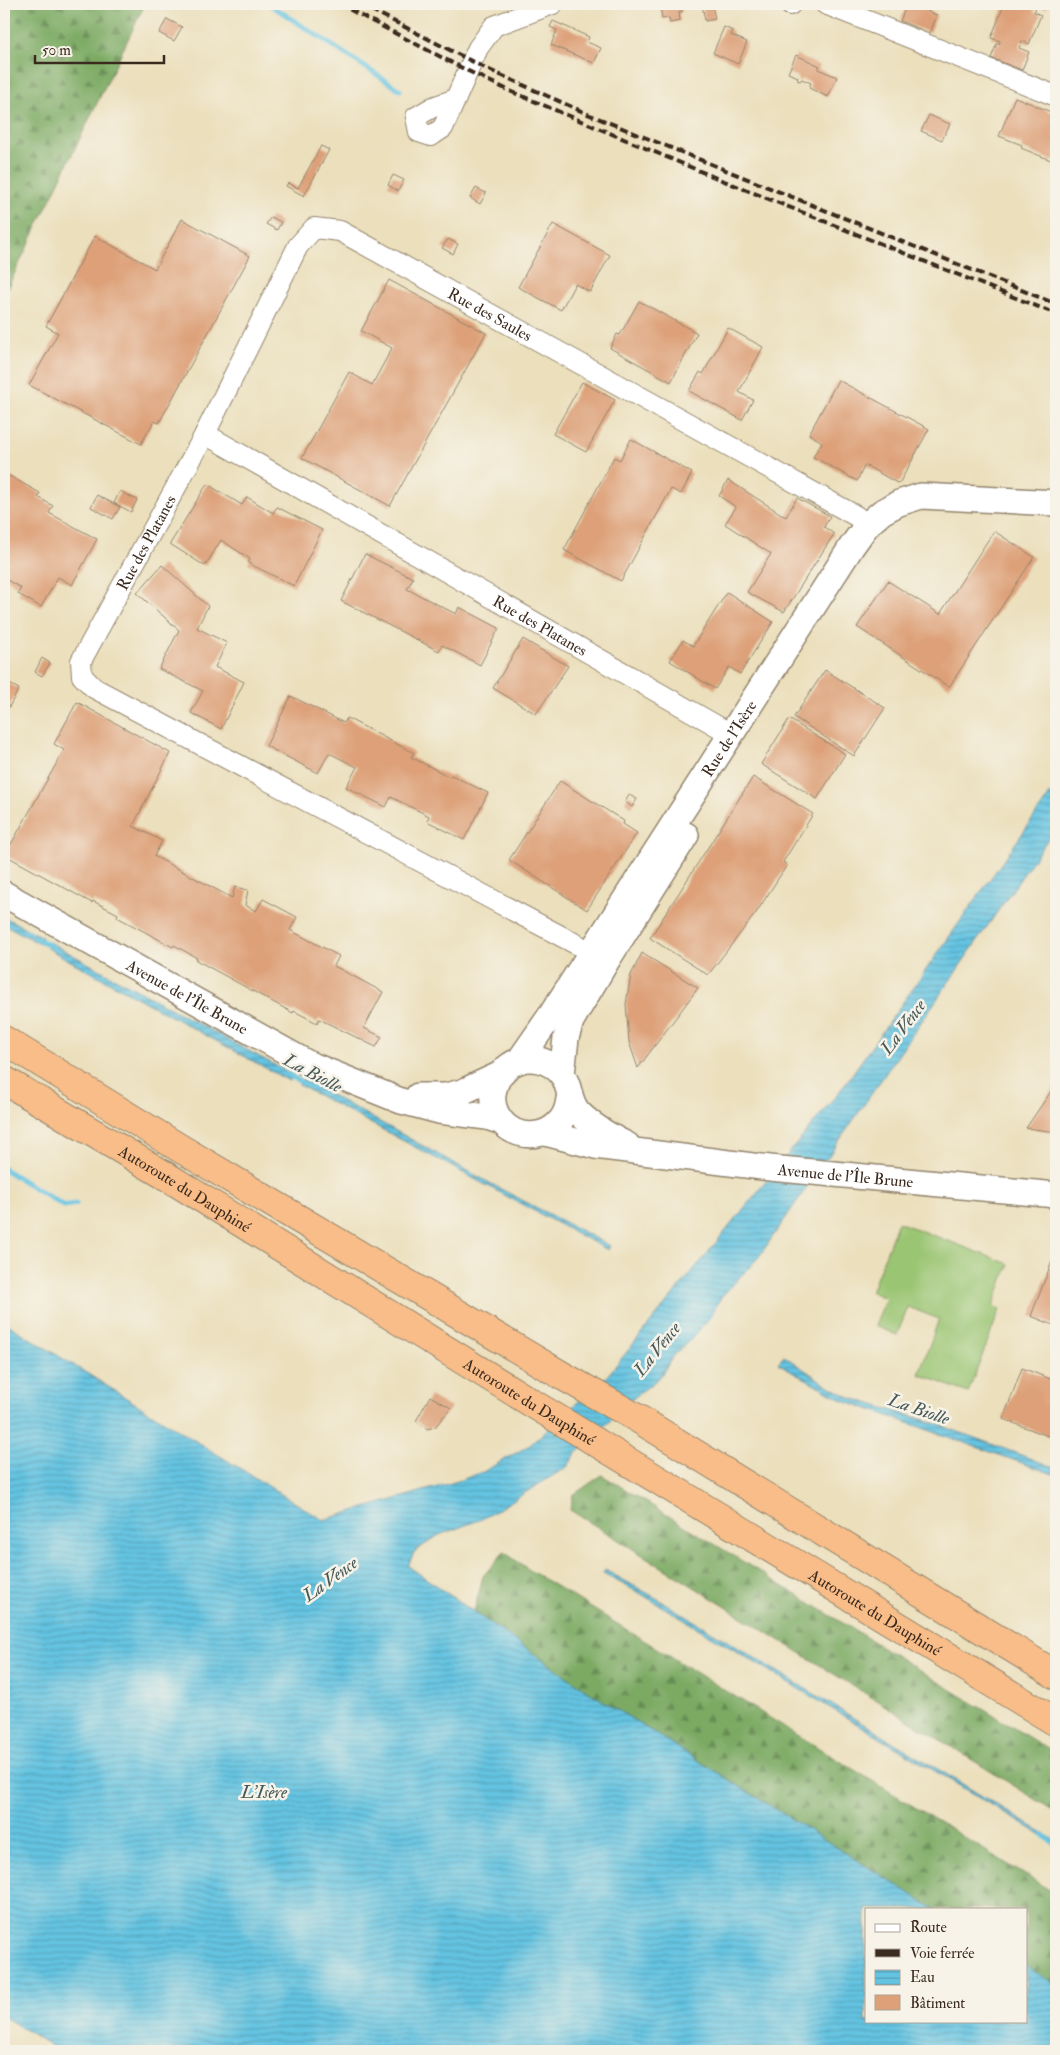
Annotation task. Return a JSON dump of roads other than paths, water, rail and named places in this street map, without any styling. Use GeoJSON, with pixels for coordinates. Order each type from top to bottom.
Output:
{"type":"FeatureCollection","features":[{"type":"Feature","properties":{"kind":"highway","name":"Autoroute du Dauphiné"},"geometry":{"type":"LineString","coordinates":[[4,1040],[178,1147],[637,1418],[1056,1675]]}},
{"type":"Feature","properties":{"kind":"highway","name":"Autoroute du Dauphiné"},"geometry":{"type":"LineString","coordinates":[[4,1080],[166,1176],[534,1405],[1056,1722]]}},
{"type":"Feature","properties":{"kind":"street"},"geometry":{"type":"LineString","coordinates":[[456,98],[478,48],[494,26],[553,4]]}},
{"type":"Feature","properties":{"kind":"street"},"geometry":{"type":"LineString","coordinates":[[825,4],[1056,96]]}},
{"type":"Feature","properties":{"kind":"street","name":"Rue des Saules"},"geometry":{"type":"LineString","coordinates":[[205,434],[298,246],[314,228],[340,231],[856,516],[868,537]]}},
{"type":"Feature","properties":{"kind":"street","name":"Rue des Platanes"},"geometry":{"type":"LineString","coordinates":[[598,957],[94,688],[82,676],[81,661],[205,434],[731,734]]}},
{"type":"Feature","properties":{"kind":"street","name":"Rue de l'Isère"},"geometry":{"type":"LineString","coordinates":[[562,1074],[566,1038],[571,1021],[598,957],[731,734],[852,546],[868,537],[876,539],[893,525],[919,512],[958,498],[1056,503]]}},
{"type":"Feature","properties":{"kind":"street","name":"Rue de l'Isère"},"geometry":{"type":"LineString","coordinates":[[510,1068],[529,1050],[598,957],[868,537]]}},
{"type":"Feature","properties":{"kind":"street","name":"Avenue de l'Île Brune"},"geometry":{"type":"LineString","coordinates":[[4,894],[307,1064],[401,1101],[440,1111],[486,1117],[502,1122]]}},
{"type":"Feature","properties":{"kind":"street"},"geometry":{"type":"LineString","coordinates":[[530,1059],[542,1061],[553,1066],[562,1074],[566,1082],[569,1099],[567,1110],[562,1120],[554,1128],[545,1133],[526,1135],[508,1128],[502,1122],[496,1113],[493,1098],[496,1083],[510,1068],[530,1059]]}},
{"type":"Feature","properties":{"kind":"street","name":"Avenue de l'Île Brune"},"geometry":{"type":"LineString","coordinates":[[376,1092],[411,1096],[446,1096],[462,1092],[510,1068]]}},
{"type":"Feature","properties":{"kind":"street","name":"Avenue de l'Île Brune"},"geometry":{"type":"LineString","coordinates":[[569,1099],[578,1112],[599,1130],[635,1150]]}},
{"type":"Feature","properties":{"kind":"street","name":"Avenue de l'Île Brune"},"geometry":{"type":"LineString","coordinates":[[545,1133],[596,1146],[770,1168],[1056,1195]]}},
{"type":"Feature","properties":{"kind":"water","name":"L'Isère"},"geometry":{"type":"Polygon","coordinates":[[[1056,786],[1056,827],[758,1258],[721,1297],[710,1318],[674,1355],[659,1378],[637,1395],[576,1454],[567,1467],[482,1519],[439,1535],[414,1552],[408,1566],[592,1694],[933,1908],[865,1908],[865,2022],[1028,2022],[1028,1967],[1056,1985],[1056,2051],[60,2051],[4,2017],[4,1322],[323,1520],[483,1472],[530,1445],[608,1375],[843,1087],[1056,786]]]}},
{"type":"Feature","properties":{"kind":"water"},"geometry":{"type":"Polygon","coordinates":[[[4,917],[42,937],[40,944],[4,924],[4,917]]]}},
{"type":"Feature","properties":{"kind":"water"},"geometry":{"type":"Polygon","coordinates":[[[49,942],[293,1075],[289,1081],[47,948],[49,942]]]}},
{"type":"Feature","properties":{"kind":"water"},"geometry":{"type":"Polygon","coordinates":[[[302,1079],[497,1187],[610,1246],[608,1250],[299,1085],[302,1079]]]}},
{"type":"Feature","properties":{"kind":"water"},"geometry":{"type":"Polygon","coordinates":[[[784,1356],[824,1383],[851,1398],[937,1424],[1056,1468],[1056,1475],[843,1400],[778,1363],[784,1356]]]}},
{"type":"Feature","properties":{"kind":"water"},"geometry":{"type":"Polygon","coordinates":[[[605,1570],[658,1599],[1056,1841],[1056,1844],[638,1592],[603,1574],[605,1570]]]}},
{"type":"Feature","properties":{"kind":"waterway"},"geometry":{"type":"LineString","coordinates":[[269,4],[400,90]]}},
{"type":"Feature","properties":{"kind":"waterway","name":"La Biolle"},"geometry":{"type":"LineString","coordinates":[[36,938],[53,947]]}},
{"type":"Feature","properties":{"kind":"waterway","name":"La Biolle"},"geometry":{"type":"LineString","coordinates":[[287,1074],[306,1085]]}},
{"type":"Feature","properties":{"kind":"waterway"},"geometry":{"type":"LineString","coordinates":[[4,1169],[64,1206],[76,1204]]}},
{"type":"Feature","properties":{"kind":"waterway"},"geometry":{"type":"LineString","coordinates":[[1044,1836],[1056,1844]]}},
{"type":"Feature","properties":{"kind":"railway"},"geometry":{"type":"LineString","coordinates":[[339,4],[510,91],[714,177],[1056,314]]}},
{"type":"Feature","properties":{"kind":"railway"},"geometry":{"type":"LineString","coordinates":[[360,4],[485,68],[590,115],[1056,304]]}},
{"type":"Feature","properties":{"kind":"water label","name":"La Vence"},"geometry":{"type":"Point","coordinates":[903,1027]}},
{"type":"Feature","properties":{"kind":"water label","name":"La Vence"},"geometry":{"type":"Point","coordinates":[657,1349]}},
{"type":"Feature","properties":{"kind":"water label","name":"La Vence"},"geometry":{"type":"Point","coordinates":[330,1579]}}]}
